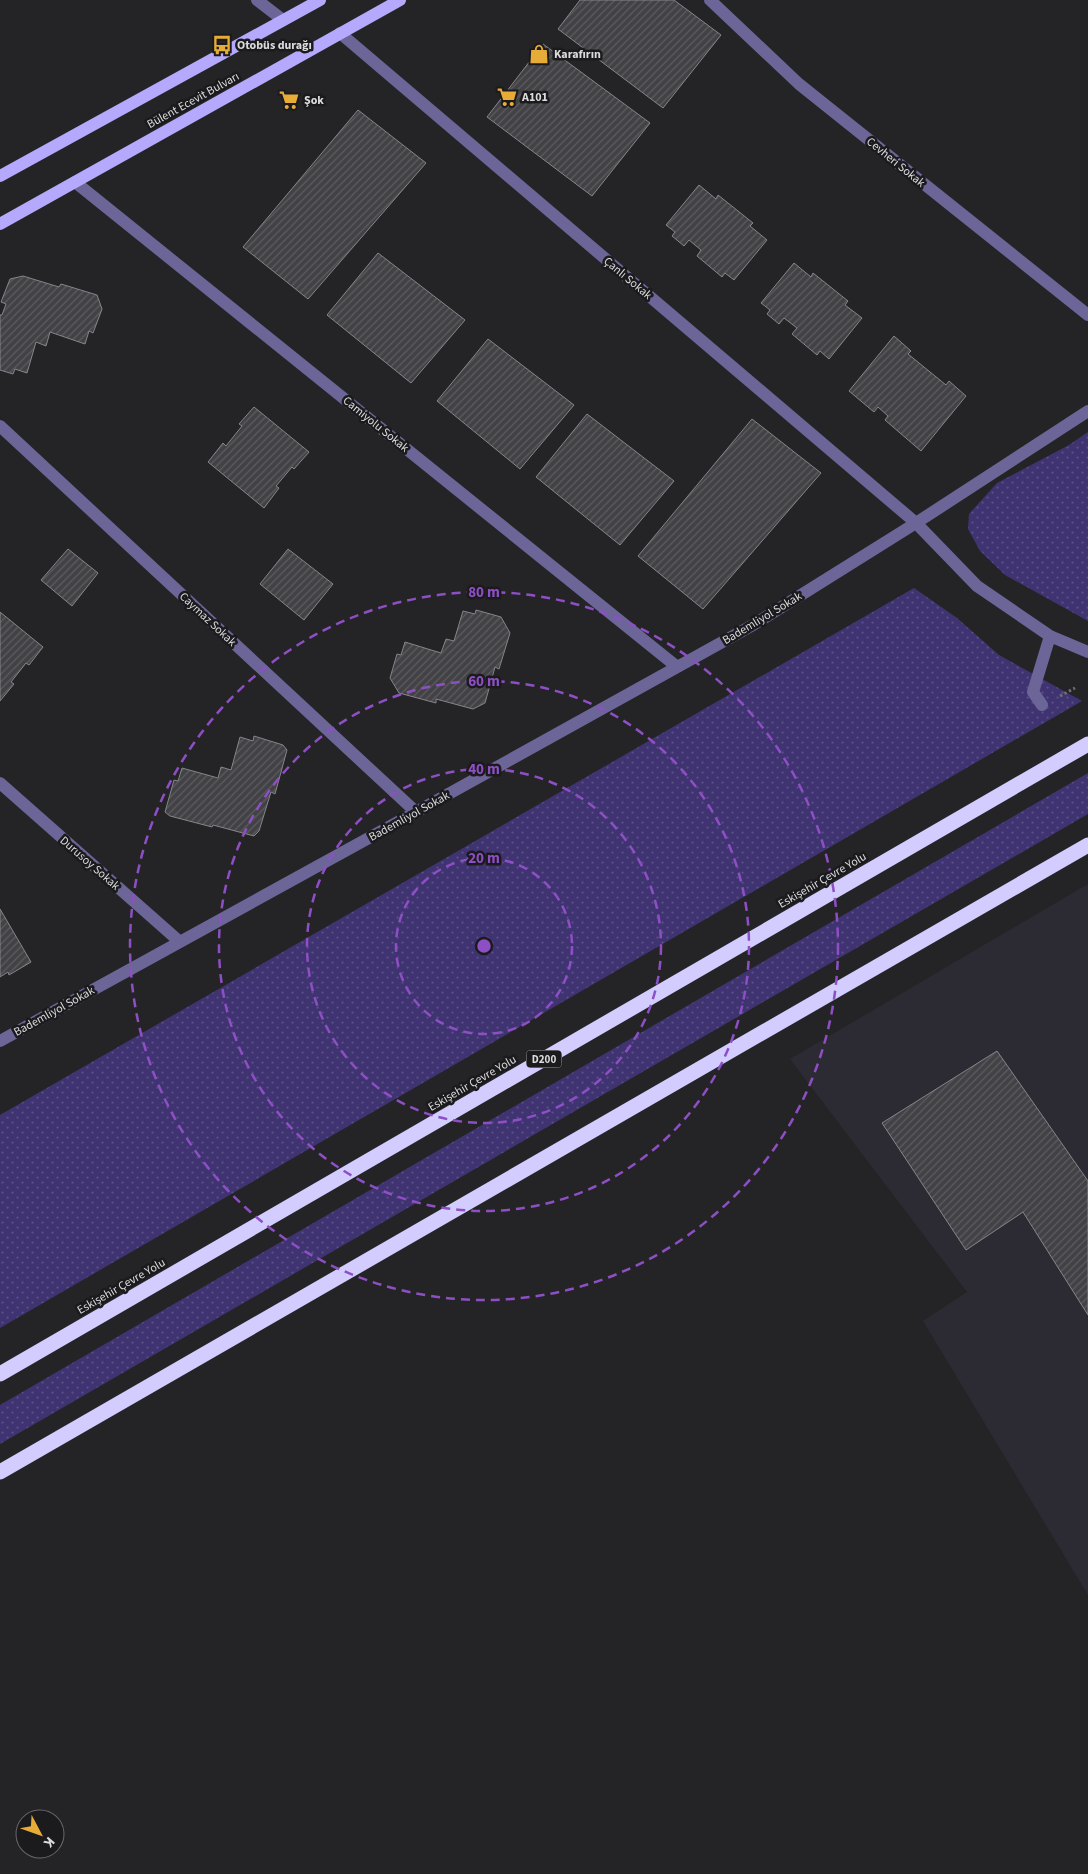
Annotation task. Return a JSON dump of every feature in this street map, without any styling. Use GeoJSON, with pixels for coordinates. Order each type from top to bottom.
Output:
{"type":"FeatureCollection","features":[{"type":"Feature","properties":{"kind":"highway","name":"Eskişehir Çevre Yolu"},"geometry":{"type":"LineString","coordinates":[[0,1374],[1088,744]]}},
{"type":"Feature","properties":{"kind":"highway"},"geometry":{"type":"LineString","coordinates":[[0,1472],[1088,846]]}},
{"type":"Feature","properties":{"kind":"main road"},"geometry":{"type":"LineString","coordinates":[[0,176],[320,0]]}},
{"type":"Feature","properties":{"kind":"main road","name":"Bülent Ecevit Bulvarı"},"geometry":{"type":"LineString","coordinates":[[0,224],[400,0]]}},
{"type":"Feature","properties":{"kind":"street"},"geometry":{"type":"LineString","coordinates":[[257,0],[283,20]]}},
{"type":"Feature","properties":{"kind":"street","name":"Cevheri Sokak"},"geometry":{"type":"LineString","coordinates":[[710,0],[799,84],[1088,315]]}},
{"type":"Feature","properties":{"kind":"street","name":"Çanlı Sokak"},"geometry":{"type":"LineString","coordinates":[[340,33],[916,523]]}},
{"type":"Feature","properties":{"kind":"street","name":"Camiyolu Sokak"},"geometry":{"type":"LineString","coordinates":[[75,182],[676,666]]}},
{"type":"Feature","properties":{"kind":"street","name":"Bademliyol Sokak"},"geometry":{"type":"LineString","coordinates":[[0,1041],[753,625],[916,523],[1088,411]]}},
{"type":"Feature","properties":{"kind":"street","name":"Caymaz Sokak"},"geometry":{"type":"LineString","coordinates":[[0,426],[416,812]]}},
{"type":"Feature","properties":{"kind":"street"},"geometry":{"type":"LineString","coordinates":[[916,523],[977,586],[1050,636],[1088,652]]}},
{"type":"Feature","properties":{"kind":"street"},"geometry":{"type":"LineString","coordinates":[[1042,705],[1033,692],[1050,636]]}},
{"type":"Feature","properties":{"kind":"street","name":"Durusoy Sokak"},"geometry":{"type":"LineString","coordinates":[[0,784],[180,942]]}},
{"type":"Feature","properties":{"kind":"shaded area"},"geometry":{"type":"Polygon","coordinates":[[[1088,432],[1088,621],[1005,575],[980,551],[968,529],[969,514],[997,483],[1069,445],[1088,432]]]}},
{"type":"Feature","properties":{"kind":"shaded area"},"geometry":{"type":"Polygon","coordinates":[[[914,588],[957,618],[999,655],[1082,701],[0,1328],[0,1115],[914,588]]]}},
{"type":"Feature","properties":{"kind":"shaded area"},"geometry":{"type":"Polygon","coordinates":[[[1088,773],[1088,814],[0,1444],[0,1405],[1088,773]]]}},
{"type":"Feature","properties":{"kind":"shaded area"},"geometry":{"type":"Polygon","coordinates":[[[1088,884],[1088,1595],[923,1321],[967,1292],[790,1059],[1088,884]]]}},
{"type":"Feature","properties":{"kind":"building"},"geometry":{"type":"Polygon","coordinates":[[[580,0],[674,0],[721,35],[663,108],[558,29],[580,0]]]}},
{"type":"Feature","properties":{"kind":"building"},"geometry":{"type":"Polygon","coordinates":[[[543,44],[650,123],[592,196],[487,117],[543,44]]]}},
{"type":"Feature","properties":{"kind":"building"},"geometry":{"type":"Polygon","coordinates":[[[358,110],[426,163],[308,299],[243,247],[358,110]]]}},
{"type":"Feature","properties":{"kind":"building"},"geometry":{"type":"Polygon","coordinates":[[[699,185],[716,199],[718,195],[753,223],[750,226],[767,240],[734,280],[725,273],[722,277],[697,256],[701,250],[689,240],[684,246],[672,236],[675,232],[666,225],[699,185]]]}},
{"type":"Feature","properties":{"kind":"building"},"geometry":{"type":"Polygon","coordinates":[[[378,253],[465,320],[411,383],[327,315],[378,253]]]}},
{"type":"Feature","properties":{"kind":"building"},"geometry":{"type":"Polygon","coordinates":[[[794,263],[811,277],[813,273],[848,301],[845,305],[862,318],[829,359],[820,351],[817,355],[792,334],[797,328],[784,318],[779,324],[767,314],[770,310],[761,303],[794,263]]]}},
{"type":"Feature","properties":{"kind":"building"},"geometry":{"type":"Polygon","coordinates":[[[23,276],[59,287],[61,284],[97,295],[102,309],[93,333],[89,331],[85,344],[50,332],[46,346],[36,342],[27,373],[15,369],[13,374],[0,370],[0,315],[2,315],[6,304],[1,302],[10,279],[23,276]]]}},
{"type":"Feature","properties":{"kind":"building"},"geometry":{"type":"Polygon","coordinates":[[[894,336],[911,351],[908,354],[946,385],[949,381],[966,396],[921,451],[885,420],[888,416],[878,407],[874,412],[849,391],[894,336]]]}},
{"type":"Feature","properties":{"kind":"building"},"geometry":{"type":"Polygon","coordinates":[[[488,339],[574,405],[520,469],[437,401],[488,339]]]}},
{"type":"Feature","properties":{"kind":"building"},"geometry":{"type":"Polygon","coordinates":[[[254,407],[309,452],[294,469],[292,467],[276,486],[279,488],[264,508],[208,462],[223,443],[226,446],[242,426],[239,424],[254,407]]]}},
{"type":"Feature","properties":{"kind":"building"},"geometry":{"type":"Polygon","coordinates":[[[587,414],[674,481],[620,545],[536,477],[587,414]]]}},
{"type":"Feature","properties":{"kind":"building"},"geometry":{"type":"Polygon","coordinates":[[[752,419],[821,473],[703,609],[638,556],[752,419]]]}},
{"type":"Feature","properties":{"kind":"building"},"geometry":{"type":"Polygon","coordinates":[[[68,549],[98,573],[72,606],[41,580],[68,549]]]}},
{"type":"Feature","properties":{"kind":"building"},"geometry":{"type":"Polygon","coordinates":[[[288,549],[333,584],[304,620],[260,584],[288,549]]]}},
{"type":"Feature","properties":{"kind":"building"},"geometry":{"type":"Polygon","coordinates":[[[476,610],[501,617],[510,633],[499,669],[495,667],[485,703],[473,709],[436,699],[436,703],[399,693],[390,678],[397,654],[401,655],[405,642],[441,653],[446,639],[454,641],[463,611],[475,614],[476,610]]]}},
{"type":"Feature","properties":{"kind":"building"},"geometry":{"type":"Polygon","coordinates":[[[0,612],[43,647],[29,665],[26,663],[11,682],[14,684],[0,701],[0,612]]]}},
{"type":"Feature","properties":{"kind":"building"},"geometry":{"type":"Polygon","coordinates":[[[254,736],[283,745],[287,750],[275,794],[271,792],[259,831],[254,836],[170,816],[165,812],[174,780],[178,781],[182,768],[218,778],[221,767],[231,770],[240,737],[253,741],[254,736]]]}},
{"type":"Feature","properties":{"kind":"building"},"geometry":{"type":"Polygon","coordinates":[[[0,909],[31,962],[9,975],[8,972],[0,977],[0,909]]]}},
{"type":"Feature","properties":{"kind":"building"},"geometry":{"type":"Polygon","coordinates":[[[997,1051],[1088,1181],[1088,1315],[1023,1212],[966,1250],[882,1123],[997,1051]]]}},
{"type":"Feature","properties":{"kind":"place","name":"Otobüs durağı"},"geometry":{"type":"Point","coordinates":[222,45]}},
{"type":"Feature","properties":{"kind":"place","name":"Karafırın"},"geometry":{"type":"Point","coordinates":[539,54]}},
{"type":"Feature","properties":{"kind":"place","name":"A101"},"geometry":{"type":"Point","coordinates":[507,97]}},
{"type":"Feature","properties":{"kind":"place","name":"Şok"},"geometry":{"type":"Point","coordinates":[289,100]}}]}
